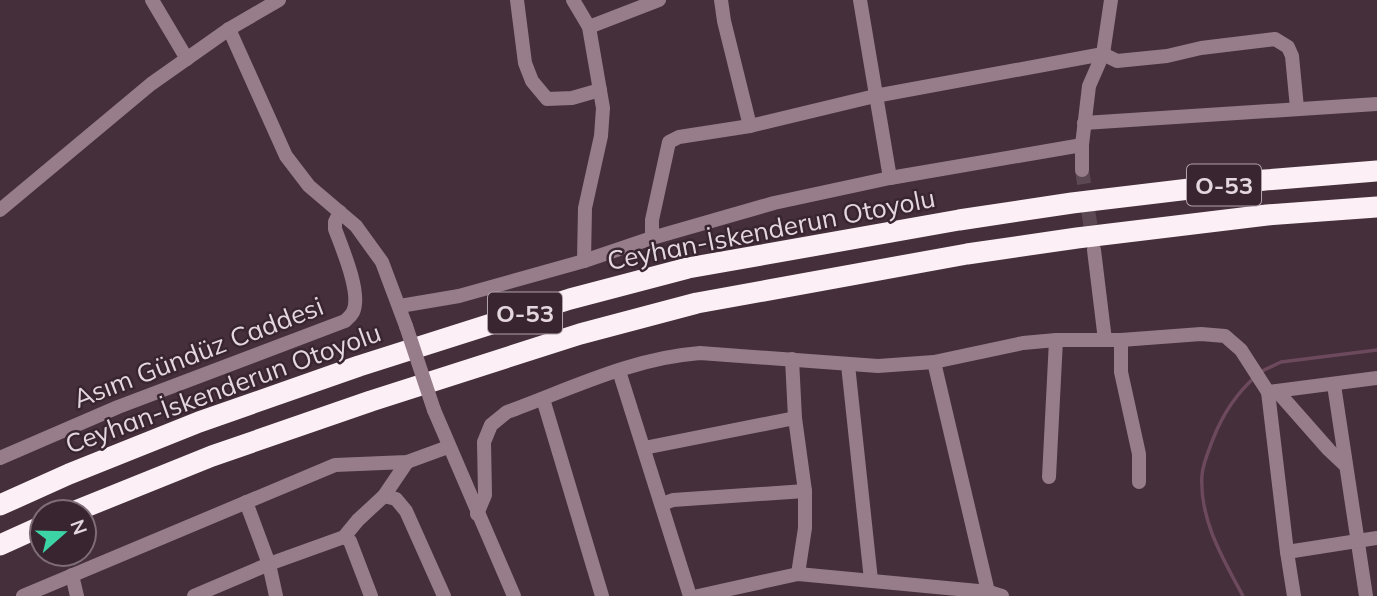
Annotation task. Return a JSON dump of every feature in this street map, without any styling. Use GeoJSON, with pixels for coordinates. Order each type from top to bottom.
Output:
{"type":"FeatureCollection","features":[{"type":"Feature","properties":{"kind":"highway","name":"Ceyhan-İskenderun Otoyolu"},"geometry":{"type":"LineString","coordinates":[[0,505],[199,422],[298,387],[570,299],[688,268],[1059,204],[1265,180],[1377,171]]}},
{"type":"Feature","properties":{"kind":"highway","name":"O-53"},"geometry":{"type":"LineString","coordinates":[[98,502],[212,456],[371,401],[580,334],[697,303],[1077,237],[1267,215],[1377,207]]}},
{"type":"Feature","properties":{"kind":"highway"},"geometry":{"type":"LineString","coordinates":[[0,545],[28,532]]}},
{"type":"Feature","properties":{"kind":"street"},"geometry":{"type":"LineString","coordinates":[[152,0],[187,59]]}},
{"type":"Feature","properties":{"kind":"street"},"geometry":{"type":"LineString","coordinates":[[0,210],[151,84],[229,29],[279,0]]}},
{"type":"Feature","properties":{"kind":"street"},"geometry":{"type":"LineString","coordinates":[[517,0],[525,63],[532,81],[547,99],[572,98],[600,90]]}},
{"type":"Feature","properties":{"kind":"street"},"geometry":{"type":"LineString","coordinates":[[573,0],[589,27],[603,108],[601,136],[585,208],[584,261]]}},
{"type":"Feature","properties":{"kind":"street"},"geometry":{"type":"LineString","coordinates":[[589,27],[659,0]]}},
{"type":"Feature","properties":{"kind":"street"},"geometry":{"type":"LineString","coordinates":[[721,0],[750,126]]}},
{"type":"Feature","properties":{"kind":"street"},"geometry":{"type":"LineString","coordinates":[[860,0],[890,178]]}},
{"type":"Feature","properties":{"kind":"street"},"geometry":{"type":"LineString","coordinates":[[1082,170],[1089,86],[1103,54],[1111,0]]}},
{"type":"Feature","properties":{"kind":"street"},"geometry":{"type":"LineString","coordinates":[[229,29],[286,156],[309,186],[356,226],[382,262],[400,306],[448,447],[514,596]]}},
{"type":"Feature","properties":{"kind":"street"},"geometry":{"type":"LineString","coordinates":[[652,238],[652,220],[669,142],[679,137],[750,126],[875,96],[1103,54],[1117,61],[1275,39],[1287,47],[1292,56],[1297,108]]}},
{"type":"Feature","properties":{"kind":"street"},"geometry":{"type":"LineString","coordinates":[[1084,123],[1377,104]]}},
{"type":"Feature","properties":{"kind":"street"},"geometry":{"type":"LineString","coordinates":[[400,306],[459,296],[774,203],[890,178],[1082,145]]}},
{"type":"Feature","properties":{"kind":"street","name":"Asım Gündüz Caddesi"},"geometry":{"type":"LineString","coordinates":[[0,458],[118,407],[345,321],[354,311],[355,296],[351,275],[335,229],[340,212]]}},
{"type":"Feature","properties":{"kind":"street"},"geometry":{"type":"LineString","coordinates":[[1094,250],[1105,340]]}},
{"type":"Feature","properties":{"kind":"street"},"geometry":{"type":"LineString","coordinates":[[477,514],[485,495],[484,442],[491,425],[507,412],[619,371],[672,355],[700,353],[878,366],[934,362],[1056,340],[1121,340],[1201,334],[1225,336],[1241,350],[1269,388],[1346,466]]}},
{"type":"Feature","properties":{"kind":"street"},"geometry":{"type":"LineString","coordinates":[[1049,477],[1056,340]]}},
{"type":"Feature","properties":{"kind":"street"},"geometry":{"type":"LineString","coordinates":[[1121,340],[1121,372],[1139,454],[1139,482]]}},
{"type":"Feature","properties":{"kind":"street"},"geometry":{"type":"LineString","coordinates":[[792,359],[794,418],[805,491],[805,528],[798,574]]}},
{"type":"Feature","properties":{"kind":"street"},"geometry":{"type":"LineString","coordinates":[[698,596],[798,574],[993,595],[934,362]]}},
{"type":"Feature","properties":{"kind":"street"},"geometry":{"type":"LineString","coordinates":[[848,365],[871,580]]}},
{"type":"Feature","properties":{"kind":"street"},"geometry":{"type":"LineString","coordinates":[[619,371],[690,596]]}},
{"type":"Feature","properties":{"kind":"street"},"geometry":{"type":"LineString","coordinates":[[1269,388],[1334,385],[1377,378]]}},
{"type":"Feature","properties":{"kind":"street"},"geometry":{"type":"LineString","coordinates":[[1334,385],[1366,596]]}},
{"type":"Feature","properties":{"kind":"street"},"geometry":{"type":"LineString","coordinates":[[1269,388],[1294,596]]}},
{"type":"Feature","properties":{"kind":"street"},"geometry":{"type":"LineString","coordinates":[[543,398],[602,596]]}},
{"type":"Feature","properties":{"kind":"street"},"geometry":{"type":"LineString","coordinates":[[645,448],[794,418]]}},
{"type":"Feature","properties":{"kind":"street"},"geometry":{"type":"LineString","coordinates":[[28,595],[335,465],[407,462],[448,447]]}},
{"type":"Feature","properties":{"kind":"street"},"geometry":{"type":"LineString","coordinates":[[194,596],[269,564],[344,537],[384,496],[407,462]]}},
{"type":"Feature","properties":{"kind":"street"},"geometry":{"type":"LineString","coordinates":[[662,504],[673,500],[805,491]]}},
{"type":"Feature","properties":{"kind":"street"},"geometry":{"type":"LineString","coordinates":[[384,496],[396,499],[406,512],[444,596]]}},
{"type":"Feature","properties":{"kind":"street"},"geometry":{"type":"LineString","coordinates":[[246,502],[269,564],[276,596]]}},
{"type":"Feature","properties":{"kind":"street"},"geometry":{"type":"LineString","coordinates":[[344,537],[350,541],[371,596]]}},
{"type":"Feature","properties":{"kind":"street"},"geometry":{"type":"LineString","coordinates":[[1287,552],[1377,537]]}},
{"type":"Feature","properties":{"kind":"street"},"geometry":{"type":"LineString","coordinates":[[72,575],[77,596]]}},
{"type":"Feature","properties":{"kind":"waterway"},"geometry":{"type":"LineString","coordinates":[[1260,372],[1281,362],[1377,350]]}},
{"type":"Feature","properties":{"kind":"waterway"},"geometry":{"type":"LineString","coordinates":[[1243,596],[1220,553],[1208,523],[1202,475],[1206,457],[1221,422],[1236,398],[1255,377]]}},
{"type":"Feature","properties":{"kind":"tunnel"},"geometry":{"type":"LineString","coordinates":[[1082,170],[1093,242]]}}]}
